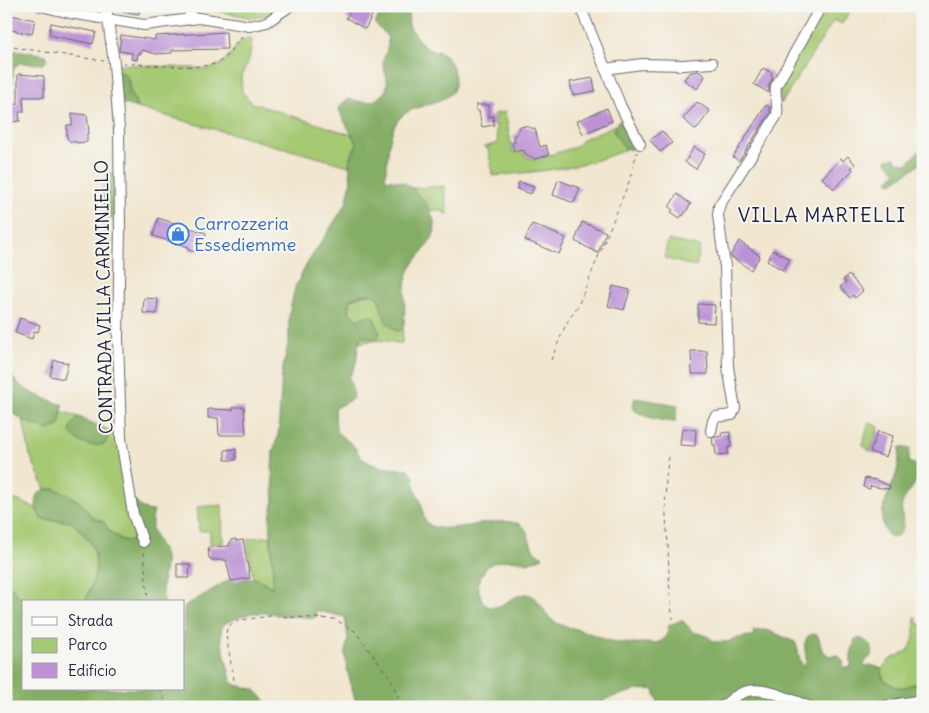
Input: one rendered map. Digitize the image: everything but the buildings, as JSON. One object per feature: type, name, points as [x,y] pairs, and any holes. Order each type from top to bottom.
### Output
[{"type":"street","points":[[41,6],[144,24],[195,18],[250,26],[267,22],[290,6]]},
{"type":"street","name":"CONTRADA VILLA CARMINIELLO","points":[[106,6],[114,63],[119,129],[118,337],[121,438],[132,514],[143,542]]},
{"type":"street","points":[[189,6],[195,18]]},
{"type":"street","points":[[195,18],[198,6]]},
{"type":"street","points":[[580,6],[639,148]]},
{"type":"street","points":[[711,431],[715,417],[732,415],[735,408],[728,367],[725,268],[718,215],[719,206],[777,116],[776,86],[821,6]]},
{"type":"street","points":[[606,69],[642,64],[683,65],[712,62]]},
{"type":"street","points":[[722,707],[743,692],[753,691],[768,692],[810,707]]},
{"type":"street","points":[[880,707],[923,700]]},
{"type":"path","points":[[6,46],[114,63],[209,66],[224,59],[239,39],[253,33]]},
{"type":"path","points":[[551,360],[566,324],[578,306],[629,182],[639,148]]},
{"type":"path","points":[[669,458],[665,502],[673,619]]},
{"type":"path","points":[[143,542],[148,600]]},
{"type":"path","points":[[234,680],[226,628],[235,621],[270,616],[334,619],[355,631],[391,679],[402,707]]},
{"type":"path","points":[[160,690],[168,707]]},
{"type":"green space","points":[[205,6],[277,6],[265,16],[253,18],[210,10]]},
{"type":"green space","points":[[383,6],[409,6],[410,28],[428,49],[440,52],[448,58],[454,70],[455,83],[449,95],[403,115],[391,136],[385,179],[410,186],[421,197],[433,219],[434,233],[407,276],[403,330],[396,331],[386,322],[378,297],[375,295],[361,295],[351,299],[349,312],[358,320],[364,316],[373,316],[380,333],[376,340],[367,337],[360,338],[356,363],[349,377],[354,395],[352,399],[335,408],[336,431],[354,446],[362,458],[368,462],[384,467],[408,469],[414,477],[415,488],[428,524],[435,527],[456,528],[506,522],[516,523],[524,527],[534,550],[543,557],[528,563],[507,560],[488,566],[477,584],[483,602],[488,606],[494,607],[526,594],[535,598],[557,623],[612,641],[626,643],[659,642],[666,636],[669,625],[682,620],[693,632],[707,636],[715,642],[728,642],[733,639],[754,635],[753,631],[765,630],[795,642],[800,661],[804,667],[806,663],[805,644],[808,636],[817,635],[823,651],[830,656],[838,655],[844,663],[842,666],[846,668],[851,667],[851,655],[855,639],[859,638],[865,640],[872,650],[871,656],[864,666],[874,666],[882,669],[883,679],[896,687],[909,686],[919,682],[920,669],[923,666],[923,707],[656,707],[658,701],[653,689],[637,690],[606,699],[603,707],[357,707],[347,669],[345,653],[348,639],[345,617],[314,610],[317,616],[313,618],[273,613],[252,613],[224,624],[221,630],[221,640],[231,680],[236,685],[254,689],[265,700],[268,707],[6,707],[6,582],[23,600],[22,690],[185,690],[185,606],[228,580],[237,581],[256,578],[272,588],[273,569],[270,517],[274,500],[273,452],[278,436],[282,372],[289,340],[289,315],[295,287],[308,262],[346,204],[351,182],[349,162],[357,144],[339,109],[348,100],[373,101],[383,95],[386,88],[387,79],[383,65],[388,38],[375,24]]},
{"type":"green space","points":[[824,6],[853,6],[842,24],[834,20],[781,104],[779,85]]},
{"type":"green space","points":[[250,37],[252,41],[248,63],[241,76],[242,92],[252,103],[352,135],[357,144],[351,154],[349,166],[137,108],[129,90],[129,80],[117,70],[117,64],[209,69],[222,64],[241,41]]},
{"type":"green space","points":[[16,50],[46,55],[47,60],[43,64],[20,63],[14,67],[12,83],[6,87],[6,56]]},
{"type":"green space","points":[[117,70],[127,75],[131,96],[135,100],[137,108],[120,103]]},
{"type":"green space","points":[[505,112],[513,153],[523,151],[524,155],[534,160],[575,147],[583,139],[615,125],[613,131],[626,149],[610,156],[577,165],[544,171],[493,176],[488,149],[484,147],[498,143],[494,114]]},
{"type":"green space","points":[[618,121],[623,121],[636,144],[630,150],[623,146],[613,131]]},
{"type":"green space","points":[[923,147],[923,162],[892,183],[888,181],[896,172],[887,159],[895,158],[899,162],[907,164]]},
{"type":"green space","points":[[109,172],[124,176],[116,222],[107,212],[103,192]]},
{"type":"green space","points":[[444,186],[448,214],[438,210],[429,211],[423,200],[412,188]]},
{"type":"green space","points":[[668,240],[700,247],[696,267],[664,258]]},
{"type":"green space","points":[[373,294],[378,297],[383,312],[396,331],[403,330],[402,343],[368,341],[358,344],[360,338],[367,337],[376,340],[349,312],[351,299]]},
{"type":"green space","points":[[6,366],[10,374],[22,387],[63,405],[59,426],[47,430],[23,420],[6,409]]},
{"type":"green space","points":[[635,398],[678,405],[675,422],[652,418],[637,412],[632,408]]},
{"type":"green space","points":[[62,411],[79,417],[72,424],[90,445],[96,445],[108,437],[108,430],[118,434],[135,529],[132,542],[122,540],[109,531],[104,522],[93,518],[81,503],[55,489],[45,489],[30,455],[23,420],[47,430],[59,426]]},
{"type":"green space","points":[[79,417],[108,430],[105,444],[85,444],[73,436],[70,432],[72,424]]},
{"type":"green space","points":[[869,422],[879,427],[870,452],[862,444]]},
{"type":"green space","points":[[900,447],[910,449],[908,462],[920,466],[914,485],[903,501],[903,527],[901,532],[891,538],[882,522],[882,514],[897,471]]},
{"type":"green space","points":[[45,489],[55,489],[68,494],[81,503],[93,518],[104,522],[109,531],[122,540],[132,541],[135,529],[135,501],[143,508],[154,511],[152,520],[153,532],[165,556],[162,589],[164,600],[85,600],[91,588],[96,564],[90,542],[71,522],[41,519],[36,508],[37,495]]},
{"type":"green space","points":[[6,499],[16,500],[36,508],[41,519],[71,522],[88,539],[93,549],[96,564],[95,572],[91,588],[85,600],[23,600],[6,582]]},
{"type":"green space","points":[[222,505],[223,543],[210,544],[210,531],[199,531],[197,507]]},
{"type":"green space","points":[[270,536],[273,569],[272,588],[263,581],[253,578],[247,539]]},
{"type":"green space","points":[[915,616],[919,625],[923,626],[923,666],[920,669],[919,682],[909,686],[896,687],[883,679],[882,669],[889,660],[904,653],[911,646],[914,637]]},
{"type":"place","name":"Carrozzeria Essediemme","points":[[178,234]]},
{"type":"district","name":"VILLA MARTELLI","points":[[822,215]]}]
